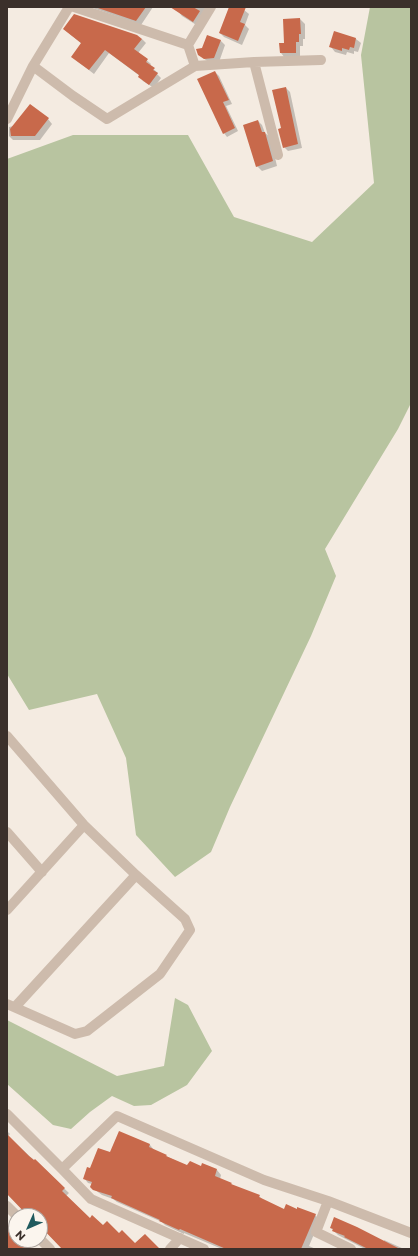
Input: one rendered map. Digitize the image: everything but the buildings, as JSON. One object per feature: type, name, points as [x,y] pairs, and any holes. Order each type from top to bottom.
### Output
[{"type":"street","points":[[7,119],[33,66],[69,7]]},
{"type":"street","points":[[74,7],[188,45]]},
{"type":"street","points":[[195,66],[188,45],[211,7]]},
{"type":"street","points":[[33,66],[72,96],[107,120],[195,66],[321,60]]},
{"type":"street","points":[[254,62],[278,155]]},
{"type":"street","points":[[7,736],[84,825],[185,919],[190,930],[160,974],[87,1031],[75,1034],[11,1006],[136,875]]},
{"type":"street","points":[[7,910],[84,825]]},
{"type":"street","points":[[7,832],[42,872]]},
{"type":"street","points":[[7,1114],[91,1199],[204,1249]]},
{"type":"street","points":[[62,1169],[117,1116],[264,1180],[411,1233]]},
{"type":"street","points":[[328,1202],[316,1232],[351,1249]]},
{"type":"street","points":[[170,1249],[180,1238]]},
{"type":"green space","points":[[370,7],[411,7],[411,403],[398,429],[325,549],[336,576],[311,636],[230,807],[211,852],[175,877],[136,835],[126,758],[97,694],[29,710],[7,674],[7,159],[73,135],[188,135],[234,217],[312,242],[374,183],[361,55]]},
{"type":"green space","points":[[175,998],[188,1005],[212,1051],[187,1085],[151,1105],[134,1106],[112,1096],[90,1112],[71,1129],[53,1125],[7,1084],[7,1020],[117,1076],[164,1066]]}]
